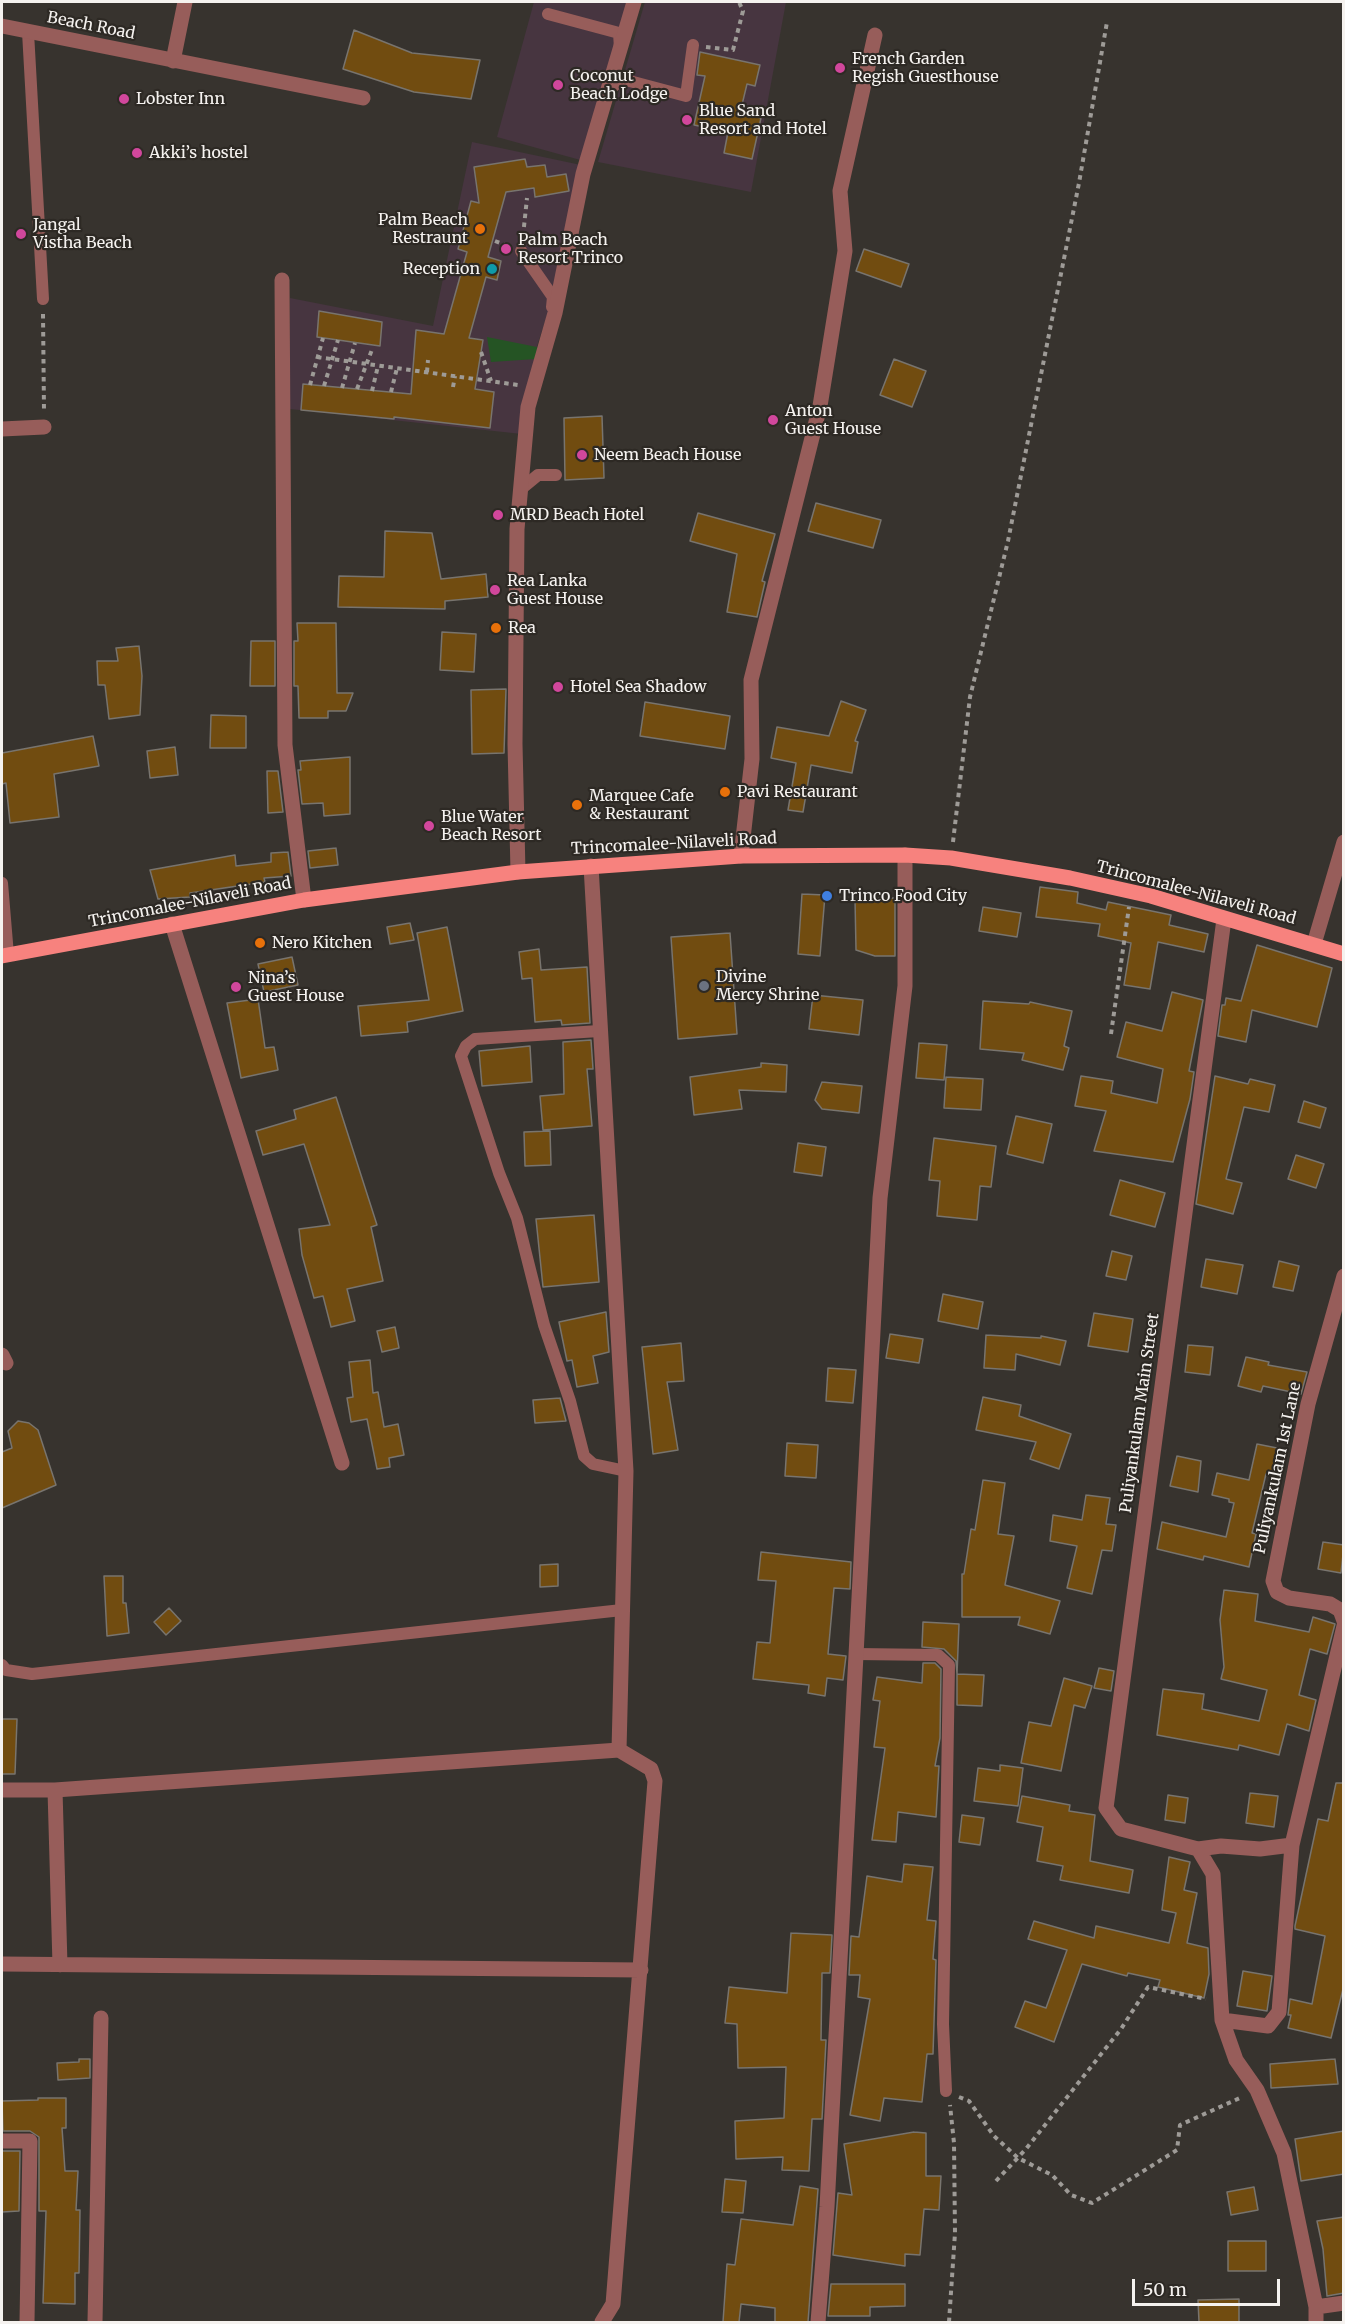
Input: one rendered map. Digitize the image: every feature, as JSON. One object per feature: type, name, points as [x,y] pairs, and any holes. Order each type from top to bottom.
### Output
[{"type":"main road","name":"Trincomalee-Nilaveli Road","points":[[5,956],[304,900],[518,872],[741,856],[905,855],[951,858],[1130,891],[1344,954]]},
{"type":"street","points":[[173,61],[185,2]]},
{"type":"street","points":[[518,872],[515,744],[517,529],[530,401],[552,324],[582,174],[634,2]]},
{"type":"street","name":"Beach Road","points":[[2,26],[363,98]]},
{"type":"street","points":[[741,856],[752,759],[751,680],[820,406],[844,251],[840,191],[875,36]]},
{"type":"street","points":[[282,280],[285,745],[304,900]]},
{"type":"street","points":[[2,429],[44,427]]},
{"type":"street","points":[[1314,944],[1344,842]]},
{"type":"street","points":[[818,2322],[828,2195],[880,1198],[905,986],[905,855]]},
{"type":"street","points":[[591,866],[626,1471],[619,1750]]},
{"type":"street","name":"Puliyankulam Main Street","points":[[1198,1849],[1121,1829],[1107,1808],[1224,919]]},
{"type":"street","points":[[172,924],[342,1464]]},
{"type":"street","name":"Puliyankulam 1st Lane","points":[[1344,1276],[1308,1404],[1273,1581],[1277,1592],[1289,1598],[1330,1604],[1340,1610],[1344,1621]]},
{"type":"street","points":[[1222,2020],[1268,2026],[1280,2012],[1292,1845],[1344,1626]]},
{"type":"street","points":[[2,1790],[55,1790],[619,1750],[651,1769],[655,1781],[613,2304],[602,2322]]},
{"type":"street","points":[[55,1790],[60,1965]]},
{"type":"street","points":[[1292,1845],[1260,1849],[1221,1846],[1198,1849],[1213,1874],[1222,2020],[1236,2060],[1257,2090],[1284,2153],[1316,2307],[1316,2322]]},
{"type":"street","points":[[2,1964],[641,1970]]},
{"type":"street","points":[[95,2322],[101,2018]]},
{"type":"street","points":[[2,2141],[30,2141],[27,2322]]},
{"type":"street","points":[[1316,2307],[1344,2303]]},
{"type":"lane","points":[[548,14],[618,33],[620,49]]},
{"type":"lane","points":[[28,32],[43,299]]},
{"type":"lane","points":[[608,91],[622,79],[686,96],[693,45]]},
{"type":"lane","points":[[521,251],[553,297],[552,324]]},
{"type":"lane","points":[[521,489],[538,475],[556,474]]},
{"type":"lane","points":[[2,883],[5,956]]},
{"type":"lane","points":[[599,1031],[475,1039],[466,1046],[461,1056],[517,1218],[544,1325],[570,1401],[584,1456],[593,1464],[626,1471]]},
{"type":"lane","points":[[2,1665],[6,1670],[32,1674],[622,1610]]},
{"type":"lane","points":[[856,1654],[938,1655],[949,1665],[943,2025],[946,2091]]},
{"type":"path","points":[[693,45],[734,50],[743,11],[739,2]]},
{"type":"path","points":[[951,858],[970,697],[1008,541],[1079,183],[1107,22]]},
{"type":"path","points":[[521,251],[527,198]]},
{"type":"path","points":[[43,299],[44,427]]},
{"type":"path","points":[[310,385],[323,338]]},
{"type":"path","points":[[324,386],[338,340]]},
{"type":"path","points":[[342,388],[355,344]]},
{"type":"path","points":[[357,389],[373,347]]},
{"type":"path","points":[[481,352],[491,381]]},
{"type":"path","points":[[317,357],[527,386],[530,401]]},
{"type":"path","points":[[427,372],[428,360]]},
{"type":"path","points":[[372,391],[378,366]]},
{"type":"path","points":[[391,392],[397,368]]},
{"type":"path","points":[[453,387],[455,376]]},
{"type":"path","points":[[1111,1034],[1126,939],[1130,891]]},
{"type":"path","points":[[996,2181],[1018,2158],[1121,2029],[1148,1987],[1221,2002]]},
{"type":"path","points":[[946,2091],[969,2101],[994,2136],[1018,2158],[1052,2175],[1071,2195],[1092,2203],[1177,2150],[1180,2125],[1257,2090]]},
{"type":"path","points":[[946,2091],[954,2143],[952,2199],[955,2233],[949,2322]]},
{"type":"shaded area","name":"Coconut Beach Lodge","points":[[534,2],[628,2],[584,161],[497,137]]},
{"type":"shaded area","name":"Blue Sand Resort and Hotel","points":[[645,2],[786,2],[751,192],[598,162]]},
{"type":"shaded area","points":[[472,142],[581,165],[553,297],[537,346],[522,434],[290,409],[290,298],[433,326]]},
{"type":"green space","points":[[487,337],[537,347],[536,359],[491,362]]},
{"type":"building","points":[[354,30],[412,53],[480,60],[471,99],[414,92],[343,69]]},
{"type":"building","points":[[700,52],[760,65],[755,86],[747,84],[740,113],[761,118],[752,159],[724,153],[728,132],[694,125],[705,76],[697,75]]},
{"type":"building","points":[[525,159],[527,167],[545,165],[547,177],[566,174],[569,191],[535,197],[534,188],[506,192],[488,257],[501,261],[497,280],[486,277],[469,338],[483,340],[475,389],[494,392],[490,428],[394,417],[394,419],[301,410],[303,384],[411,394],[416,330],[444,334],[467,252],[458,249],[471,201],[479,203],[474,167]]},
{"type":"building","points":[[864,249],[909,264],[901,287],[856,271]]},
{"type":"building","points":[[319,311],[382,322],[380,346],[317,337]]},
{"type":"building","points":[[894,359],[926,371],[912,407],[880,395]]},
{"type":"building","points":[[602,416],[604,478],[565,480],[564,418]]},
{"type":"building","points":[[816,503],[881,520],[873,548],[808,531]]},
{"type":"building","points":[[698,513],[775,534],[762,581],[765,582],[757,617],[727,612],[737,554],[690,541]]},
{"type":"building","points":[[385,531],[432,533],[441,579],[486,574],[488,597],[445,601],[445,609],[338,607],[339,576],[384,577]]},
{"type":"building","points":[[297,623],[336,623],[337,693],[353,693],[346,711],[328,711],[328,718],[299,718],[298,686],[294,686],[294,641],[298,641]]},
{"type":"building","points":[[442,632],[476,634],[474,672],[440,670]]},
{"type":"building","points":[[251,641],[275,641],[275,686],[250,686]]},
{"type":"building","points":[[139,646],[142,676],[140,715],[109,719],[105,685],[98,685],[97,661],[118,661],[116,648]]},
{"type":"building","points":[[506,689],[504,753],[472,754],[471,690]]},
{"type":"building","points":[[841,701],[866,710],[855,741],[858,742],[852,773],[811,765],[803,812],[788,810],[796,763],[771,758],[777,727],[829,736]]},
{"type":"building","points":[[645,702],[730,716],[725,749],[640,736]]},
{"type":"building","points":[[211,715],[246,716],[246,748],[210,748]]},
{"type":"building","points":[[93,736],[99,766],[54,774],[59,817],[10,823],[6,783],[2,784],[2,753]]},
{"type":"building","points":[[175,747],[178,775],[150,778],[147,751]]},
{"type":"building","points":[[350,757],[350,814],[324,816],[323,803],[302,804],[298,770],[301,770],[300,761]]},
{"type":"building","points":[[267,771],[278,771],[283,812],[268,813]]},
{"type":"building","points":[[336,848],[338,865],[310,868],[308,851]]},
{"type":"building","points":[[288,852],[291,876],[264,878],[265,882],[190,893],[190,897],[158,899],[150,870],[235,855],[236,866],[271,862],[271,853]]},
{"type":"building","points":[[1040,887],[1078,892],[1077,903],[1106,910],[1108,902],[1171,915],[1169,925],[1208,934],[1204,952],[1158,942],[1150,989],[1124,985],[1131,943],[1098,936],[1100,924],[1036,917]]},
{"type":"building","points":[[802,894],[825,895],[820,956],[798,954]]},
{"type":"building","points":[[895,898],[895,956],[875,956],[856,950],[855,899]]},
{"type":"building","points":[[983,907],[1021,913],[1017,937],[979,931]]},
{"type":"building","points":[[410,923],[414,940],[390,944],[387,927]]},
{"type":"building","points":[[447,927],[463,1011],[407,1022],[408,1032],[361,1036],[358,1006],[429,1000],[417,933]]},
{"type":"building","name":"Divine Mercy Shrine","points":[[730,933],[737,1034],[678,1039],[671,937]]},
{"type":"building","points":[[1257,945],[1332,968],[1317,1027],[1252,1010],[1246,1042],[1218,1036],[1222,1005],[1225,1005],[1226,998],[1241,1001]]},
{"type":"building","points":[[539,949],[541,970],[587,967],[590,1023],[562,1025],[561,1020],[535,1022],[532,978],[522,979],[519,952]]},
{"type":"building","points":[[292,957],[298,985],[264,992],[258,964]]},
{"type":"building","points":[[1172,992],[1203,1000],[1189,1071],[1194,1072],[1190,1099],[1173,1162],[1094,1151],[1106,1111],[1075,1106],[1081,1076],[1113,1081],[1111,1093],[1157,1103],[1163,1069],[1117,1057],[1126,1022],[1162,1031]]},
{"type":"building","points":[[813,995],[863,1000],[859,1035],[809,1029]]},
{"type":"building","points":[[258,999],[265,1048],[274,1047],[278,1070],[241,1078],[227,1003]]},
{"type":"building","points":[[983,1001],[1029,1004],[1030,1002],[1072,1011],[1064,1046],[1069,1048],[1063,1070],[1022,1060],[1024,1053],[980,1049]]},
{"type":"building","points":[[591,1040],[593,1069],[587,1069],[592,1126],[543,1130],[540,1096],[564,1094],[563,1042]]},
{"type":"building","points":[[919,1043],[947,1045],[944,1080],[916,1078]]},
{"type":"building","points":[[530,1046],[532,1082],[482,1086],[479,1051]]},
{"type":"building","points":[[761,1063],[787,1065],[786,1092],[739,1090],[742,1109],[694,1115],[690,1077],[761,1067]]},
{"type":"building","points":[[1215,1076],[1248,1084],[1250,1079],[1275,1085],[1269,1112],[1244,1107],[1226,1179],[1242,1183],[1233,1214],[1196,1204]]},
{"type":"building","points":[[946,1077],[983,1079],[981,1110],[944,1108]]},
{"type":"building","points":[[822,1082],[862,1086],[859,1113],[822,1109],[815,1100]]},
{"type":"building","points":[[336,1097],[377,1225],[371,1227],[383,1281],[347,1289],[355,1321],[331,1327],[323,1296],[314,1298],[302,1255],[299,1229],[330,1225],[304,1144],[263,1155],[256,1131],[296,1119],[294,1110]]},
{"type":"building","points":[[1304,1101],[1326,1108],[1320,1128],[1298,1122]]},
{"type":"building","points":[[1016,1116],[1052,1124],[1043,1163],[1007,1154]]},
{"type":"building","points":[[550,1131],[551,1165],[525,1166],[524,1132]]},
{"type":"building","points":[[934,1138],[996,1146],[991,1187],[980,1186],[977,1220],[937,1216],[940,1181],[929,1180]]},
{"type":"building","points":[[798,1143],[826,1147],[822,1176],[794,1172]]},
{"type":"building","points":[[1296,1155],[1324,1164],[1316,1188],[1288,1179]]},
{"type":"building","points":[[1120,1180],[1165,1193],[1155,1227],[1110,1215]]},
{"type":"building","points":[[594,1215],[599,1282],[543,1287],[536,1219]]},
{"type":"building","points":[[1112,1251],[1132,1256],[1126,1280],[1106,1276]]},
{"type":"building","points":[[1206,1259],[1243,1265],[1237,1294],[1201,1287]]},
{"type":"building","points":[[1279,1261],[1299,1266],[1293,1291],[1273,1287]]},
{"type":"building","points":[[943,1294],[983,1302],[978,1329],[938,1321]]},
{"type":"building","points":[[606,1312],[609,1352],[593,1356],[598,1383],[577,1387],[572,1360],[567,1361],[559,1322]]},
{"type":"building","points":[[1094,1313],[1133,1319],[1128,1352],[1088,1346]]},
{"type":"building","points":[[395,1327],[399,1348],[382,1352],[377,1331]]},
{"type":"building","points":[[890,1334],[923,1339],[919,1363],[886,1358]]},
{"type":"building","points":[[986,1335],[1041,1338],[1041,1336],[1066,1341],[1060,1365],[1016,1354],[1015,1370],[984,1368]]},
{"type":"building","points":[[681,1343],[684,1381],[667,1382],[678,1450],[653,1454],[642,1347]]},
{"type":"building","points":[[1188,1345],[1213,1347],[1210,1375],[1185,1372]]},
{"type":"building","points":[[1246,1357],[1269,1362],[1268,1365],[1307,1372],[1301,1394],[1263,1386],[1261,1392],[1238,1386]]},
{"type":"building","points":[[370,1360],[373,1393],[378,1392],[384,1427],[398,1424],[404,1455],[389,1458],[390,1467],[377,1469],[367,1419],[351,1422],[347,1398],[353,1397],[349,1362]]},
{"type":"building","points":[[828,1368],[856,1370],[853,1403],[826,1401]]},
{"type":"building","points":[[983,1397],[1021,1405],[1019,1416],[1071,1434],[1059,1469],[1030,1459],[1036,1442],[976,1430]]},
{"type":"building","points":[[560,1398],[566,1421],[535,1423],[533,1400]]},
{"type":"building","points":[[18,1421],[29,1423],[38,1430],[56,1485],[2,1508],[2,1452],[12,1448],[8,1431]]},
{"type":"building","points":[[787,1443],[818,1445],[816,1478],[785,1476]]},
{"type":"building","points":[[1257,1444],[1287,1450],[1281,1477],[1266,1474],[1252,1533],[1256,1534],[1249,1567],[1204,1556],[1203,1560],[1157,1549],[1162,1522],[1226,1537],[1234,1503],[1229,1502],[1229,1499],[1212,1495],[1217,1473],[1249,1480]]},
{"type":"building","points":[[1177,1456],[1201,1461],[1198,1492],[1170,1486]]},
{"type":"building","points":[[983,1480],[1005,1483],[998,1534],[1014,1536],[1005,1585],[1060,1601],[1050,1634],[1018,1625],[1020,1617],[962,1617],[962,1574],[964,1574],[971,1529],[975,1530]]},
{"type":"building","points":[[1086,1495],[1110,1498],[1106,1524],[1116,1525],[1112,1551],[1102,1550],[1092,1594],[1067,1588],[1077,1546],[1050,1541],[1053,1515],[1082,1520]]},
{"type":"building","points":[[1323,1542],[1344,1545],[1341,1573],[1318,1569]]},
{"type":"building","points":[[761,1552],[851,1562],[850,1589],[834,1588],[828,1654],[846,1656],[843,1680],[827,1678],[825,1696],[808,1693],[809,1685],[753,1679],[757,1642],[770,1643],[776,1581],[758,1580]]},
{"type":"building","points":[[558,1564],[558,1586],[540,1587],[540,1565]]},
{"type":"building","points":[[104,1576],[123,1576],[123,1603],[126,1603],[129,1633],[107,1636]]},
{"type":"building","points":[[1224,1590],[1258,1594],[1255,1621],[1309,1632],[1313,1617],[1335,1624],[1327,1654],[1310,1649],[1299,1695],[1316,1700],[1309,1731],[1287,1724],[1279,1755],[1239,1745],[1238,1750],[1157,1735],[1163,1689],[1204,1694],[1202,1709],[1259,1721],[1267,1690],[1221,1679],[1224,1667],[1220,1620]]},
{"type":"building","points":[[169,1608],[181,1621],[166,1635],[154,1622]]},
{"type":"building","points":[[923,1622],[959,1624],[957,1674],[956,1661],[944,1649],[922,1647]]},
{"type":"building","points":[[923,1663],[935,1663],[941,1669],[940,1738],[935,1766],[939,1766],[936,1817],[898,1812],[896,1842],[872,1840],[885,1748],[874,1747],[880,1701],[873,1700],[877,1677],[922,1683]]},
{"type":"building","points":[[1099,1668],[1114,1671],[1111,1691],[1094,1688]]},
{"type":"building","points":[[957,1674],[984,1675],[982,1706],[957,1705]]},
{"type":"building","points":[[1064,1678],[1092,1686],[1085,1708],[1074,1705],[1061,1771],[1021,1763],[1029,1722],[1051,1726]]},
{"type":"building","points":[[2,1719],[17,1719],[15,1774],[2,1774]]},
{"type":"building","points":[[1000,1765],[1023,1768],[1018,1806],[974,1801],[978,1768],[1000,1771]]},
{"type":"building","points":[[1336,1783],[1344,1783],[1344,1985],[1331,2038],[1288,2028],[1291,2015],[1288,2015],[1290,1999],[1312,2004],[1325,1936],[1295,1929],[1295,1926],[1318,1819],[1328,1821]]},
{"type":"building","points":[[1250,1793],[1278,1796],[1274,1827],[1246,1823]]},
{"type":"building","points":[[1168,1795],[1188,1798],[1185,1823],[1165,1820]]},
{"type":"building","points":[[1022,1796],[1070,1805],[1069,1811],[1095,1815],[1090,1861],[1133,1870],[1129,1893],[1060,1880],[1063,1866],[1037,1861],[1043,1827],[1017,1822]]},
{"type":"building","points":[[962,1815],[984,1818],[980,1845],[959,1842]]},
{"type":"building","points":[[1169,1857],[1190,1862],[1184,1890],[1197,1893],[1187,1943],[1208,1948],[1209,1974],[1204,1998],[1158,1987],[1160,1980],[1128,1973],[1127,1976],[1082,1964],[1054,2042],[1015,2027],[1025,2001],[1046,2008],[1067,1950],[1028,1939],[1034,1921],[1094,1938],[1096,1926],[1169,1943],[1176,1913],[1162,1910]]},
{"type":"building","points":[[904,1864],[933,1867],[927,1920],[936,1921],[933,1959],[936,1960],[933,2054],[927,2054],[922,2102],[884,2098],[880,2121],[850,2115],[870,1999],[858,1997],[860,1975],[849,1975],[851,1936],[859,1937],[867,1876],[902,1882]]},
{"type":"building","points":[[791,1933],[832,1935],[830,1973],[822,1973],[821,2040],[826,2040],[822,2119],[812,2119],[809,2171],[782,2170],[783,2157],[736,2159],[735,2121],[784,2118],[786,2067],[738,2068],[737,2024],[725,2023],[729,1987],[787,1993]]},
{"type":"building","points":[[1243,1971],[1272,1976],[1267,2011],[1237,2006]]},
{"type":"building","points":[[79,2059],[90,2059],[90,2078],[58,2080],[57,2063],[79,2062]]},
{"type":"building","points":[[1335,2059],[1338,2084],[1271,2088],[1270,2064]]},
{"type":"building","points":[[38,2098],[66,2098],[66,2128],[62,2128],[65,2171],[78,2171],[76,2210],[80,2210],[79,2273],[75,2273],[75,2304],[43,2303],[46,2211],[39,2211],[39,2137],[30,2131],[3,2131],[2,2101],[38,2100]]},
{"type":"building","points":[[1344,2131],[1344,2174],[1301,2181],[1295,2139]]},
{"type":"building","points":[[914,2132],[926,2133],[926,2176],[941,2176],[939,2210],[924,2209],[920,2255],[905,2254],[905,2266],[833,2255],[838,2193],[852,2195],[844,2144]]},
{"type":"building","points":[[2,2151],[20,2151],[19,2211],[2,2212]]},
{"type":"building","points":[[725,2179],[746,2181],[743,2213],[722,2212]]},
{"type":"building","points":[[800,2186],[818,2189],[808,2322],[775,2322],[775,2308],[741,2304],[739,2322],[723,2322],[727,2264],[735,2265],[741,2219],[793,2225]]},
{"type":"building","points":[[1254,2187],[1258,2210],[1231,2215],[1227,2192]]},
{"type":"building","points":[[1344,2217],[1344,2293],[1327,2296],[1323,2249],[1317,2221]]},
{"type":"building","points":[[1228,2241],[1266,2241],[1266,2271],[1228,2271]]},
{"type":"building","points":[[831,2284],[905,2284],[905,2306],[870,2307],[870,2316],[828,2316]]},
{"type":"building","points":[[1239,2299],[1239,2322],[1199,2322],[1198,2300]]},
{"type":"place","name":"French Garden Regish Guesthouse","points":[[840,68]]},
{"type":"place","name":"Coconut Beach Lodge","points":[[558,85]]},
{"type":"place","name":"Lobster Inn","points":[[124,99]]},
{"type":"place","name":"Blue Sand Resort and Hotel","points":[[687,120]]},
{"type":"place","name":"Akki’s hostel","points":[[137,153]]},
{"type":"place","name":"Palm Beach Restraunt","points":[[480,229]]},
{"type":"place","name":"Jangal Vistha Beach","points":[[21,234]]},
{"type":"place","name":"Palm Beach Resort Trinco","points":[[506,249]]},
{"type":"place","name":"Reception","points":[[492,269]]},
{"type":"place","name":"Anton Guest House","points":[[773,420]]},
{"type":"place","name":"Neem Beach House","points":[[582,455]]},
{"type":"place","name":"MRD Beach Hotel","points":[[498,515]]},
{"type":"place","name":"Rea Lanka Guest House","points":[[495,590]]},
{"type":"place","name":"Rea","points":[[496,628]]},
{"type":"place","name":"Hotel Sea Shadow","points":[[558,687]]},
{"type":"place","name":"Pavi Restaurant","points":[[725,792]]},
{"type":"place","name":"Marquee Cafe & Restaurant","points":[[577,805]]},
{"type":"place","name":"Blue Water Beach Resort","points":[[429,826]]},
{"type":"place","name":"Trinco Food City","points":[[827,896]]},
{"type":"place","name":"Nero Kitchen","points":[[260,943]]},
{"type":"place","name":"Divine Mercy Shrine","points":[[704,986]]},
{"type":"place","name":"Nina’s Guest House","points":[[236,987]]}]
